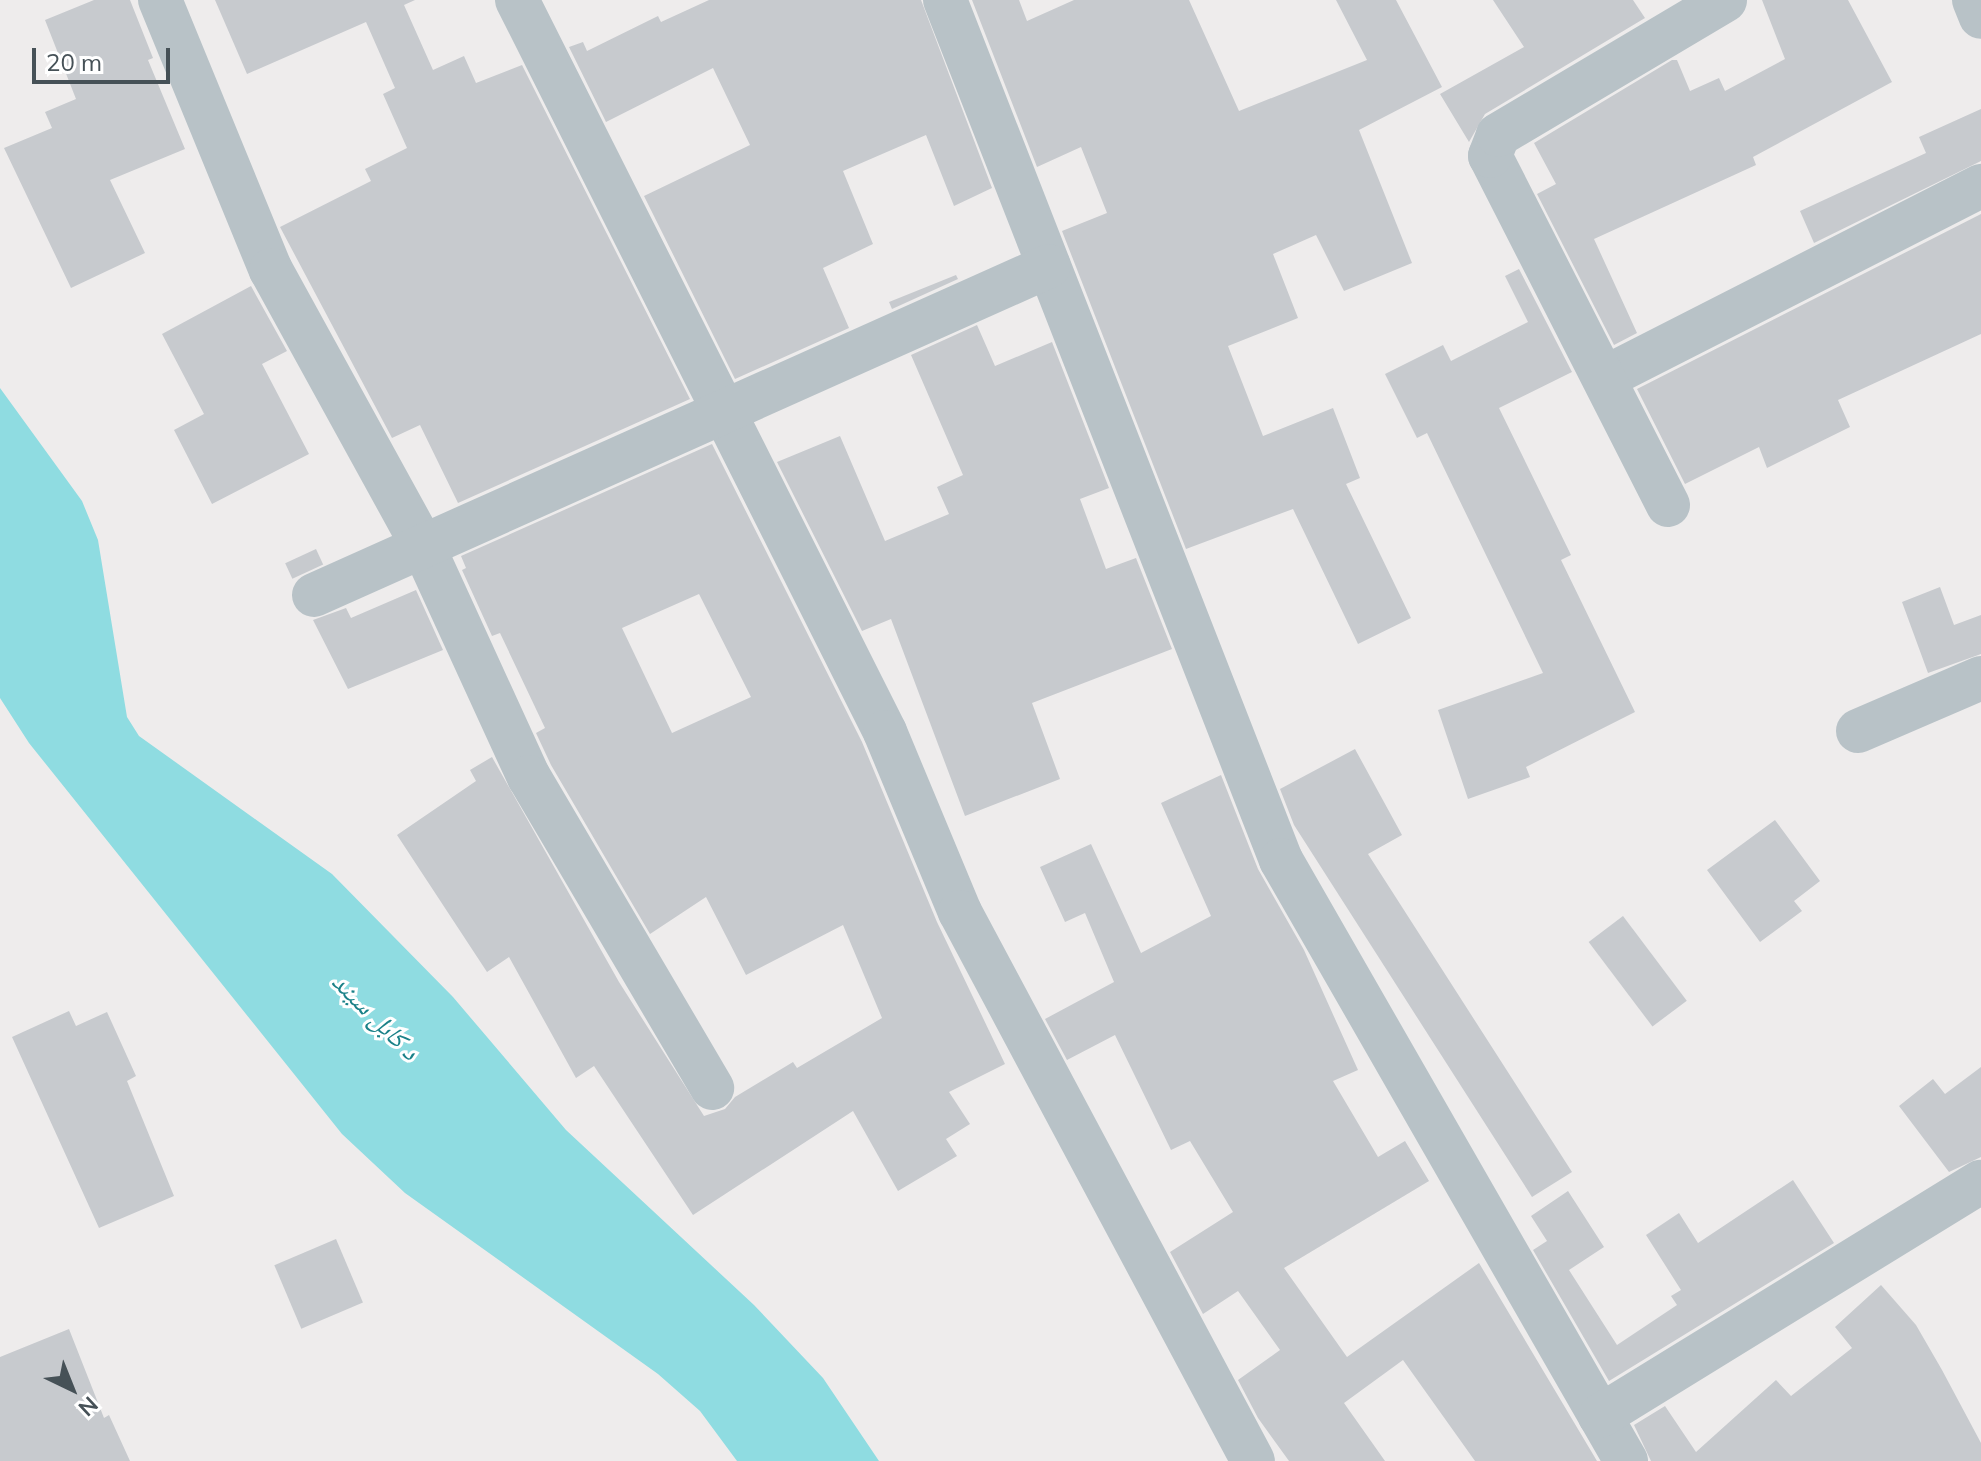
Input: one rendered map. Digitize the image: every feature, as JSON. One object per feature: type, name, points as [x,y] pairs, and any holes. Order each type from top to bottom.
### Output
[{"type":"street","points":[[160,0],[271,270],[423,546],[529,777],[712,1088]]},
{"type":"street","points":[[517,0],[727,411],[885,732],[960,912],[1253,1461]]},
{"type":"street","points":[[945,0],[1281,860],[1626,1461]]},
{"type":"street","points":[[1668,505],[1606,377],[1490,156],[1498,135],[1725,0]]},
{"type":"street","points":[[1974,0],[1981,17]]},
{"type":"street","points":[[1606,377],[1981,186]]},
{"type":"street","points":[[314,595],[1049,266]]},
{"type":"street","points":[[1858,731],[1981,678]]},
{"type":"street","points":[[1600,1416],[1981,1182]]},
{"type":"water","name":"د کابل سيند","points":[[0,388],[82,501],[98,540],[127,717],[139,736],[332,874],[453,997],[566,1130],[754,1305],[823,1378],[879,1461],[737,1461],[700,1411],[658,1374],[405,1193],[342,1134],[29,743],[0,698]]},
{"type":"building","points":[[94,0],[130,0],[153,58],[148,60],[185,149],[110,180],[145,253],[71,288],[4,148],[52,128],[45,112],[76,99],[45,20]]},
{"type":"building","points":[[215,0],[415,0],[404,5],[433,70],[464,56],[476,83],[522,65],[690,399],[458,503],[420,425],[392,438],[280,227],[371,181],[365,169],[407,148],[383,94],[395,88],[366,22],[247,74]]},
{"type":"building","points":[[709,0],[921,0],[992,188],[954,206],[926,135],[843,171],[873,244],[823,268],[849,328],[735,379],[644,196],[750,145],[713,68],[606,122],[569,47],[583,42],[587,51],[658,16],[661,22]]},
{"type":"building","points":[[972,0],[1019,0],[1027,21],[1074,0],[1189,0],[1239,111],[1367,60],[1336,0],[1396,0],[1442,87],[1359,130],[1412,263],[1344,291],[1316,235],[1273,254],[1298,318],[1228,346],[1263,436],[1333,408],[1360,478],[1346,484],[1411,618],[1358,644],[1293,509],[1186,549],[1062,231],[1107,213],[1081,147],[1037,167]]},
{"type":"building","points":[[1493,0],[1633,0],[1645,18],[1485,114],[1469,142],[1440,94],[1524,47]]},
{"type":"building","points":[[1762,0],[1848,0],[1892,82],[1753,157],[1756,165],[1594,239],[1637,333],[1614,345],[1537,194],[1556,184],[1534,143],[1672,60],[1677,60],[1690,91],[1719,78],[1725,91],[1785,59]]},
{"type":"building","points":[[1981,109],[1981,161],[1814,243],[1800,211],[1926,153],[1919,137]]},
{"type":"building","points":[[1981,214],[1981,334],[1838,400],[1850,427],[1767,468],[1759,447],[1685,484],[1637,389]]},
{"type":"building","points":[[1519,269],[1572,372],[1499,408],[1571,555],[1561,560],[1635,712],[1526,767],[1530,777],[1468,799],[1438,710],[1543,673],[1427,433],[1417,438],[1385,374],[1443,345],[1451,361],[1528,322],[1505,276]]},
{"type":"building","points":[[956,275],[958,279],[892,309],[889,302]]},
{"type":"building","points":[[251,286],[287,351],[262,364],[309,454],[212,504],[174,430],[204,414],[162,334]]},
{"type":"building","points":[[977,325],[995,366],[1052,342],[1109,488],[1080,499],[1106,569],[1136,558],[1172,649],[1032,703],[1060,779],[965,816],[891,619],[862,631],[777,462],[840,436],[885,541],[949,514],[937,487],[963,475],[911,355]]},
{"type":"building","points":[[712,444],[862,742],[937,922],[1005,1064],[949,1092],[970,1124],[946,1139],[957,1156],[898,1191],[853,1111],[693,1215],[594,1066],[576,1078],[509,957],[487,972],[397,835],[476,781],[470,770],[492,757],[619,982],[704,1116],[725,1109],[735,1097],[793,1062],[797,1068],[882,1018],[843,925],[746,975],[706,897],[650,934],[551,765],[536,733],[545,728],[500,633],[492,636],[462,570],[466,568],[461,556]],"holes":[[[699,594],[751,697],[672,733],[622,628]]]},
{"type":"building","points":[[316,549],[323,564],[292,579],[285,563]]},
{"type":"building","points":[[1940,587],[1954,625],[1981,615],[1981,654],[1928,673],[1902,602]]},
{"type":"building","points":[[416,590],[443,650],[348,689],[313,620],[346,608],[351,618]]},
{"type":"building","points":[[1355,749],[1402,835],[1368,854],[1572,1172],[1532,1197],[1294,825],[1280,789]]},
{"type":"building","points":[[1221,775],[1258,869],[1304,950],[1358,1070],[1333,1081],[1378,1157],[1405,1141],[1429,1181],[1284,1268],[1347,1357],[1479,1263],[1597,1461],[1475,1461],[1403,1360],[1344,1403],[1385,1461],[1289,1461],[1258,1418],[1238,1380],[1280,1350],[1238,1291],[1203,1314],[1170,1252],[1233,1212],[1190,1141],[1171,1150],[1115,1035],[1067,1060],[1045,1019],[1114,982],[1085,913],[1065,922],[1040,867],[1091,844],[1141,953],[1211,916],[1161,803]]},
{"type":"building","points":[[1775,820],[1820,881],[1794,901],[1802,911],[1760,942],[1707,870]]},
{"type":"building","points":[[1623,916],[1687,1001],[1652,1027],[1589,942]]},
{"type":"building","points":[[69,1011],[76,1026],[107,1012],[136,1076],[127,1081],[174,1196],[99,1228],[12,1037]]},
{"type":"building","points":[[1981,1067],[1981,1157],[1949,1172],[1899,1106],[1933,1079],[1945,1094]]},
{"type":"building","points":[[1793,1180],[1834,1243],[1609,1381],[1533,1250],[1547,1241],[1531,1216],[1568,1191],[1604,1247],[1569,1270],[1617,1345],[1677,1305],[1671,1296],[1681,1290],[1646,1235],[1679,1213],[1698,1243]]},
{"type":"building","points":[[336,1239],[363,1303],[301,1329],[274,1265]]},
{"type":"building","points":[[1881,1285],[1916,1325],[1942,1370],[1981,1443],[1981,1461],[1651,1461],[1634,1425],[1665,1406],[1696,1452],[1776,1380],[1791,1396],[1852,1348],[1835,1327]]},
{"type":"building","points":[[69,1329],[104,1418],[109,1415],[130,1461],[0,1461],[0,1357]]}]
